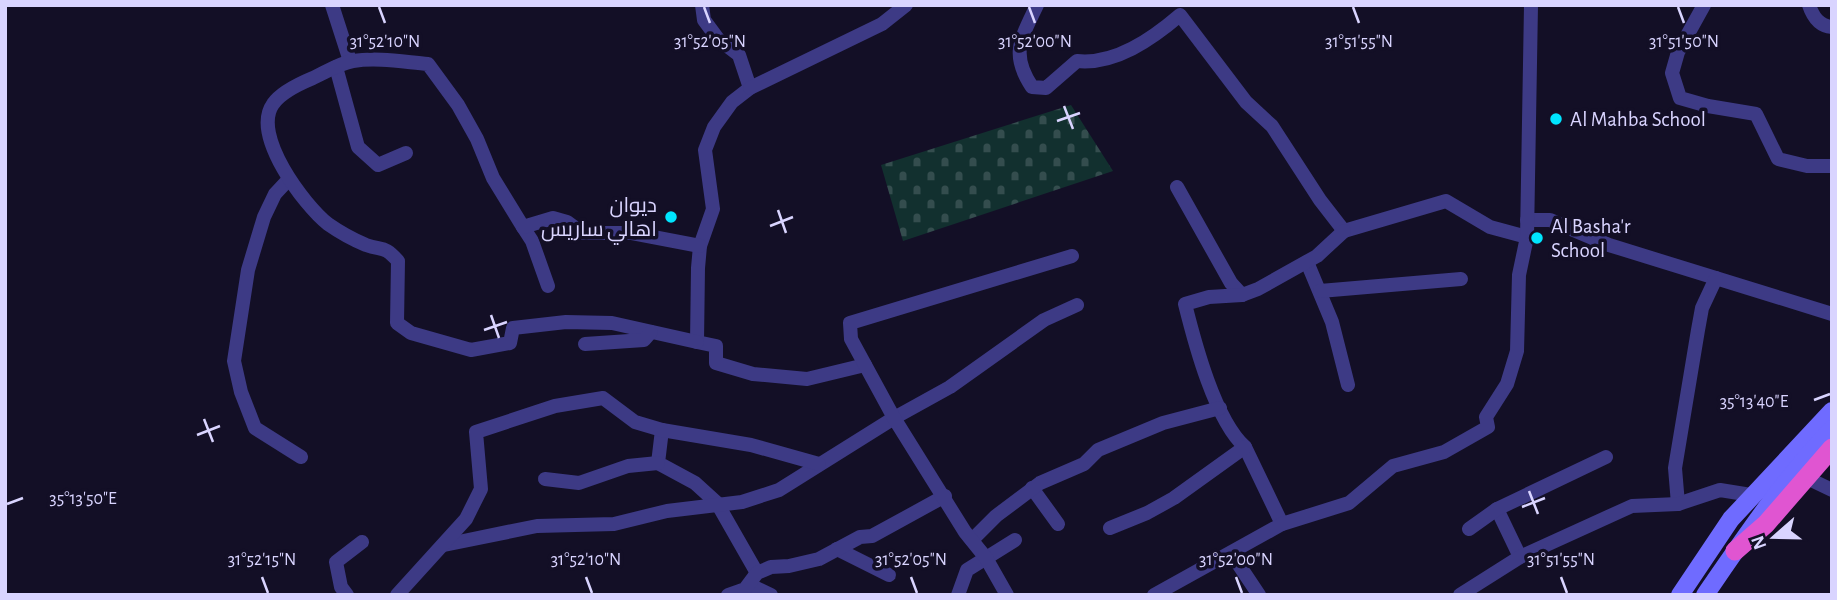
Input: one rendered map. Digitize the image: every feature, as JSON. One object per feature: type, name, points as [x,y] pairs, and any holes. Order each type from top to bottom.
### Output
[{"type":"highway","points":[[1735,551],[1766,524],[1832,448]]},
{"type":"main road","points":[[1680,595],[1731,519],[1832,411]]},
{"type":"main road","points":[[1705,595],[1748,532],[1806,456],[1832,429]]},
{"type":"street","points":[[332,5],[358,147],[378,165],[406,153]]},
{"type":"street","points":[[702,5],[704,20],[718,39],[739,55],[750,88]]},
{"type":"street","points":[[697,342],[700,246],[713,209],[705,150],[714,127],[732,102],[750,88],[882,24],[905,5]]},
{"type":"street","points":[[1037,5],[1017,54],[1022,73],[1032,87],[1046,88],[1077,61],[1095,63],[1144,43],[1180,15],[1246,102],[1272,126],[1320,200],[1344,230]]},
{"type":"street","points":[[1154,595],[1282,524],[1349,503],[1393,466],[1444,452],[1488,427],[1486,417],[1507,384],[1517,351],[1519,275],[1527,237],[1531,5]]},
{"type":"street","points":[[1704,5],[1678,52],[1672,73],[1680,98],[1756,114],[1778,159],[1807,166],[1832,166]]},
{"type":"street","points":[[1810,5],[1813,18],[1832,27]]},
{"type":"street","points":[[548,286],[532,241],[493,178],[477,139],[458,105],[428,64],[369,59],[343,64],[300,84],[273,103],[267,118],[271,143],[289,179],[328,224],[366,245],[388,249],[398,261],[397,323],[411,333],[471,351],[510,344],[513,328],[566,322],[612,323],[716,346],[716,363],[753,373],[807,379],[865,365]]},
{"type":"street","points":[[289,179],[275,194],[264,217],[248,270],[234,361],[255,428],[301,457]]},
{"type":"street","points":[[1177,187],[1231,283],[1242,295]]},
{"type":"street","points":[[1282,524],[1245,447],[1238,441],[1220,408],[1197,350],[1185,304],[1209,297],[1242,295],[1258,289],[1317,256],[1344,230],[1446,201],[1490,227],[1527,237]]},
{"type":"street","points":[[523,227],[553,218],[567,222],[582,233],[632,233],[700,246]]},
{"type":"street","points":[[1527,220],[1550,220],[1609,245],[1832,314]]},
{"type":"street","points":[[1007,595],[986,558],[971,540],[894,418],[851,339],[850,323],[1072,256]]},
{"type":"street","points":[[1307,262],[1332,322],[1348,385]]},
{"type":"street","points":[[1678,504],[1675,468],[1698,330],[1702,308],[1716,278]]},
{"type":"street","points":[[1320,291],[1461,279]]},
{"type":"street","points":[[444,545],[537,526],[614,524],[667,511],[742,502],[779,490],[979,368],[1044,320],[1077,305]]},
{"type":"street","points":[[586,344],[643,340],[652,332]]},
{"type":"street","points":[[397,595],[466,519],[481,489],[481,464],[476,432],[555,406],[603,398],[635,422],[662,430],[751,445],[819,464]]},
{"type":"street","points":[[971,540],[1032,488],[1084,464],[1098,450],[1163,423],[1220,408]]},
{"type":"street","points":[[658,463],[662,430]]},
{"type":"street","points":[[1110,528],[1147,513],[1174,498],[1245,447]]},
{"type":"street","points":[[1469,529],[1497,509],[1606,457]]},
{"type":"street","points":[[545,479],[579,483],[628,466],[658,463],[695,483],[718,503],[754,579],[771,595]]},
{"type":"street","points":[[1807,478],[1832,490]]},
{"type":"street","points":[[1032,488],[1058,524]]},
{"type":"street","points":[[1460,595],[1520,557],[1632,506],[1678,504],[1720,491],[1751,495]]},
{"type":"street","points":[[728,595],[745,589],[771,567],[819,559],[860,537],[872,536],[945,496]]},
{"type":"street","points":[[1497,509],[1520,557]]},
{"type":"street","points":[[1731,519],[1748,532]]},
{"type":"street","points":[[958,595],[967,570],[1015,540]]},
{"type":"street","points":[[347,595],[341,587],[336,562],[362,542]]},
{"type":"street","points":[[836,549],[889,576]]},
{"type":"street","points":[[1231,553],[1259,595]]},
{"type":"green space","points":[[1071,105],[1113,171],[903,241],[881,165]]},
{"type":"place","name":"Al Mahba School","points":[[1556,119]]},
{"type":"place","name":"ديوان اهالي ساريس","points":[[671,217]]},
{"type":"place","name":"Al Basha'r School","points":[[1537,238]]}]
